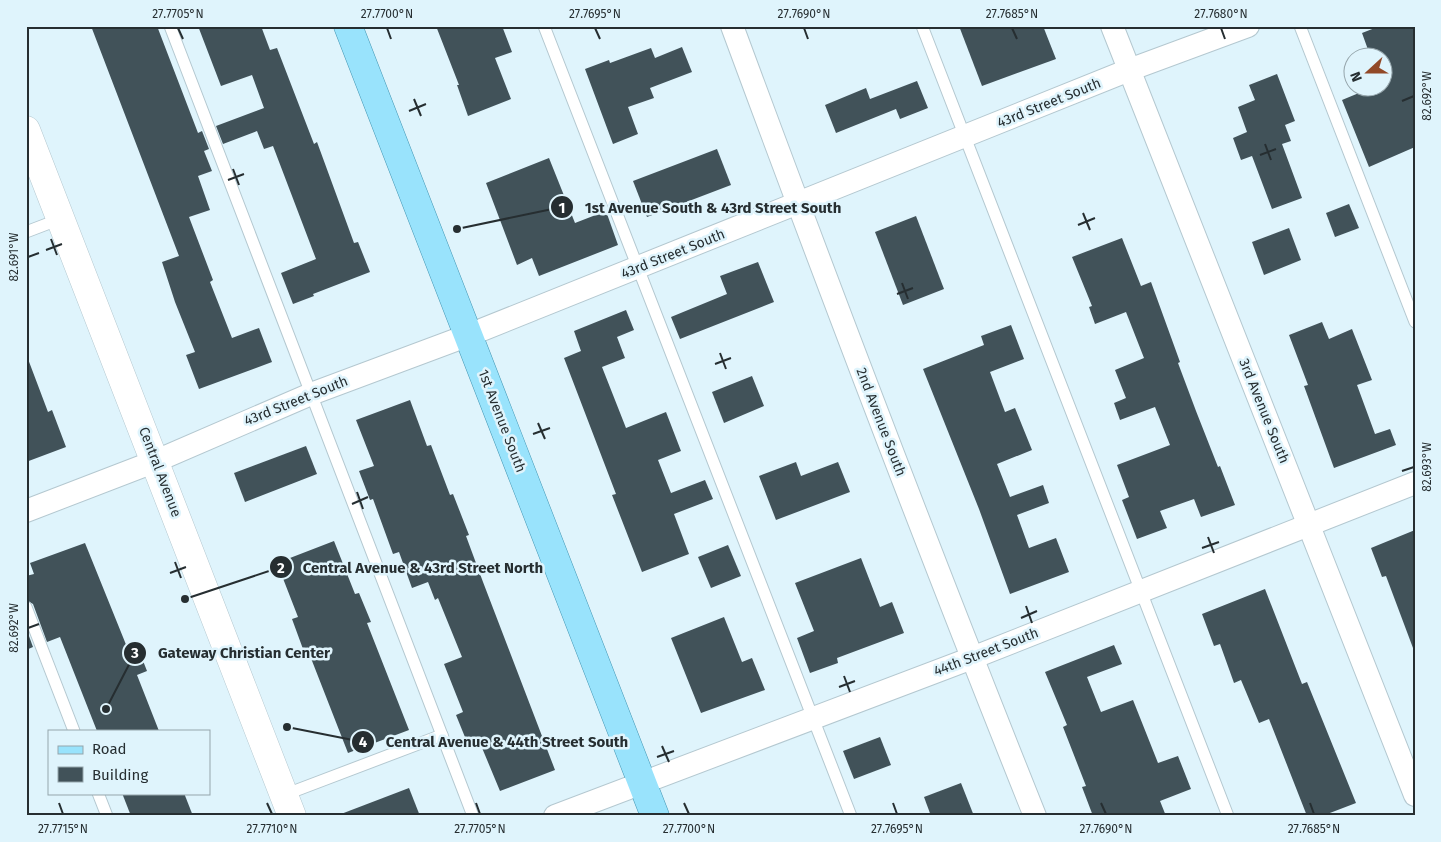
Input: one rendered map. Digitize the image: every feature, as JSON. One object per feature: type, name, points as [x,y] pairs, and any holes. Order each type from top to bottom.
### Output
[{"type":"main road","name":"1st Avenue South","points":[[348,26],[655,816]]},
{"type":"main road","name":"Central Avenue","points":[[29,143],[62,218],[288,806]]},
{"type":"street","name":"2nd Avenue South","points":[[732,26],[972,658],[1035,816]]},
{"type":"street","name":"3rd Avenue South","points":[[1112,26],[1415,796]]},
{"type":"street","name":"43rd Street South","points":[[26,511],[156,461],[311,394],[469,335],[1130,70],[1248,26]]},
{"type":"street","name":"44th Street South","points":[[556,816],[972,658],[1415,483]]},
{"type":"lane","points":[[170,26],[473,816]]},
{"type":"lane","points":[[544,26],[851,816]]},
{"type":"lane","points":[[922,26],[1228,816]]},
{"type":"lane","points":[[1300,26],[1415,322]]},
{"type":"lane","points":[[26,232],[62,218]]},
{"type":"lane","points":[[26,607],[74,730]]},
{"type":"lane","points":[[288,806],[442,735]]},
{"type":"lane","points":[[98,794],[107,816]]},
{"type":"building","points":[[91,26],[157,26],[198,133],[202,131],[209,149],[204,151],[212,171],[198,176],[210,210],[189,217],[213,280],[210,282],[232,338],[259,328],[272,362],[199,389],[186,355],[195,352],[175,302],[162,262],[179,256]]},
{"type":"building","points":[[198,26],[261,26],[270,50],[277,48],[314,144],[317,142],[354,243],[358,242],[370,272],[313,294],[314,296],[293,304],[281,273],[316,259],[273,146],[264,149],[257,131],[223,144],[216,126],[264,108],[252,75],[221,86]]},
{"type":"building","points":[[436,26],[502,26],[512,52],[495,58],[511,99],[468,116],[457,85],[459,85]]},
{"type":"building","points":[[959,26],[1043,26],[1056,59],[982,86]]},
{"type":"building","points":[[1380,26],[1415,26],[1415,147],[1369,167],[1342,100],[1347,98],[1394,98],[1394,48],[1367,48],[1362,33]]},
{"type":"building","points":[[682,47],[692,72],[650,88],[654,98],[628,107],[638,134],[613,144],[585,69],[609,60],[610,63],[651,48],[655,58]]},
{"type":"building","points":[[1277,74],[1295,121],[1285,125],[1291,141],[1282,144],[1302,198],[1272,209],[1252,156],[1241,160],[1233,138],[1247,132],[1238,107],[1255,100],[1249,85]]},
{"type":"building","points":[[917,81],[928,108],[900,119],[896,109],[836,133],[825,105],[866,88],[870,99]]},
{"type":"building","points":[[717,149],[731,185],[647,217],[633,181]]},
{"type":"building","points":[[549,158],[575,223],[606,211],[618,245],[539,276],[532,258],[517,265],[486,183]]},
{"type":"building","points":[[1349,204],[1359,228],[1335,237],[1326,213]]},
{"type":"building","points":[[916,216],[944,289],[903,305],[875,232]]},
{"type":"building","points":[[1289,228],[1301,260],[1264,275],[1252,242]]},
{"type":"building","points":[[1122,238],[1141,286],[1151,282],[1196,411],[1235,505],[1201,517],[1194,499],[1160,511],[1167,528],[1137,539],[1122,500],[1129,497],[1117,465],[1170,445],[1155,407],[1120,420],[1114,403],[1126,398],[1115,370],[1144,358],[1126,312],[1095,324],[1089,307],[1092,306],[1072,257]]},
{"type":"building","points":[[758,262],[774,302],[680,339],[671,317],[727,294],[720,276]]},
{"type":"building","points":[[626,310],[634,330],[617,337],[625,358],[602,367],[626,428],[666,412],[681,451],[658,460],[671,493],[705,480],[713,499],[674,514],[689,554],[642,572],[612,495],[616,494],[564,358],[581,351],[574,331]]},
{"type":"building","points":[[1322,322],[1329,339],[1352,329],[1372,380],[1357,385],[1375,434],[1390,429],[1396,445],[1334,468],[1304,386],[1308,385],[1289,335]]},
{"type":"building","points":[[1011,325],[1024,359],[990,372],[1005,412],[1015,408],[1032,450],[997,464],[1010,497],[1043,485],[1049,503],[1017,515],[1029,548],[1056,538],[1069,572],[1010,594],[979,509],[923,369],[984,345],[981,336]]},
{"type":"building","points":[[26,359],[28,359],[48,412],[52,410],[66,447],[26,462]]},
{"type":"building","points":[[752,376],[764,406],[724,423],[712,392]]},
{"type":"building","points":[[410,400],[427,446],[431,445],[450,495],[453,494],[469,535],[466,536],[483,582],[555,770],[500,791],[480,743],[469,747],[456,715],[463,712],[444,664],[462,657],[438,598],[435,600],[428,582],[412,588],[399,552],[393,554],[373,499],[370,500],[359,471],[374,466],[356,420]]},
{"type":"building","points":[[306,446],[317,474],[245,502],[234,473]]},
{"type":"building","points":[[796,462],[801,476],[838,462],[850,492],[776,520],[759,476]]},
{"type":"building","points":[[1415,530],[1415,647],[1413,648],[1386,576],[1382,577],[1371,548]]},
{"type":"building","points":[[334,541],[355,594],[359,593],[371,622],[367,623],[409,730],[348,753],[307,648],[303,649],[292,619],[298,617],[277,563]]},
{"type":"building","points":[[85,543],[129,652],[138,648],[147,671],[137,675],[159,730],[97,730],[60,637],[47,642],[33,604],[26,600],[26,576],[34,574],[30,563]]},
{"type":"building","points":[[728,545],[741,576],[711,588],[698,557]]},
{"type":"building","points":[[861,558],[880,607],[892,602],[904,633],[837,658],[838,663],[810,673],[797,638],[814,631],[795,583]]},
{"type":"building","points":[[1265,589],[1302,684],[1307,682],[1356,803],[1322,816],[1307,816],[1269,719],[1259,723],[1241,680],[1234,683],[1220,644],[1214,646],[1202,614]]},
{"type":"building","points":[[724,617],[742,662],[752,658],[765,690],[701,713],[671,638]]},
{"type":"building","points":[[26,628],[33,647],[26,650]]},
{"type":"building","points":[[1114,645],[1122,664],[1087,677],[1101,712],[1133,700],[1158,763],[1178,756],[1191,789],[1160,801],[1166,816],[1093,816],[1082,787],[1086,786],[1063,727],[1067,725],[1045,672]]},
{"type":"building","points":[[880,737],[891,765],[854,779],[843,751]]},
{"type":"building","points":[[961,783],[974,816],[931,816],[924,797]]},
{"type":"building","points":[[409,788],[420,816],[341,816],[341,814]]},
{"type":"building","points":[[122,794],[184,794],[193,816],[131,816]]},
{"type":"place","name":"1st Avenue South & 43rd Street South","points":[[457,229]]},
{"type":"place","name":"Central Avenue & 43rd Street North","points":[[185,599]]},
{"type":"place","name":"Gateway Christian Center","points":[[106,709]]},
{"type":"place","name":"Central Avenue & 44th Street South","points":[[287,727]]}]
